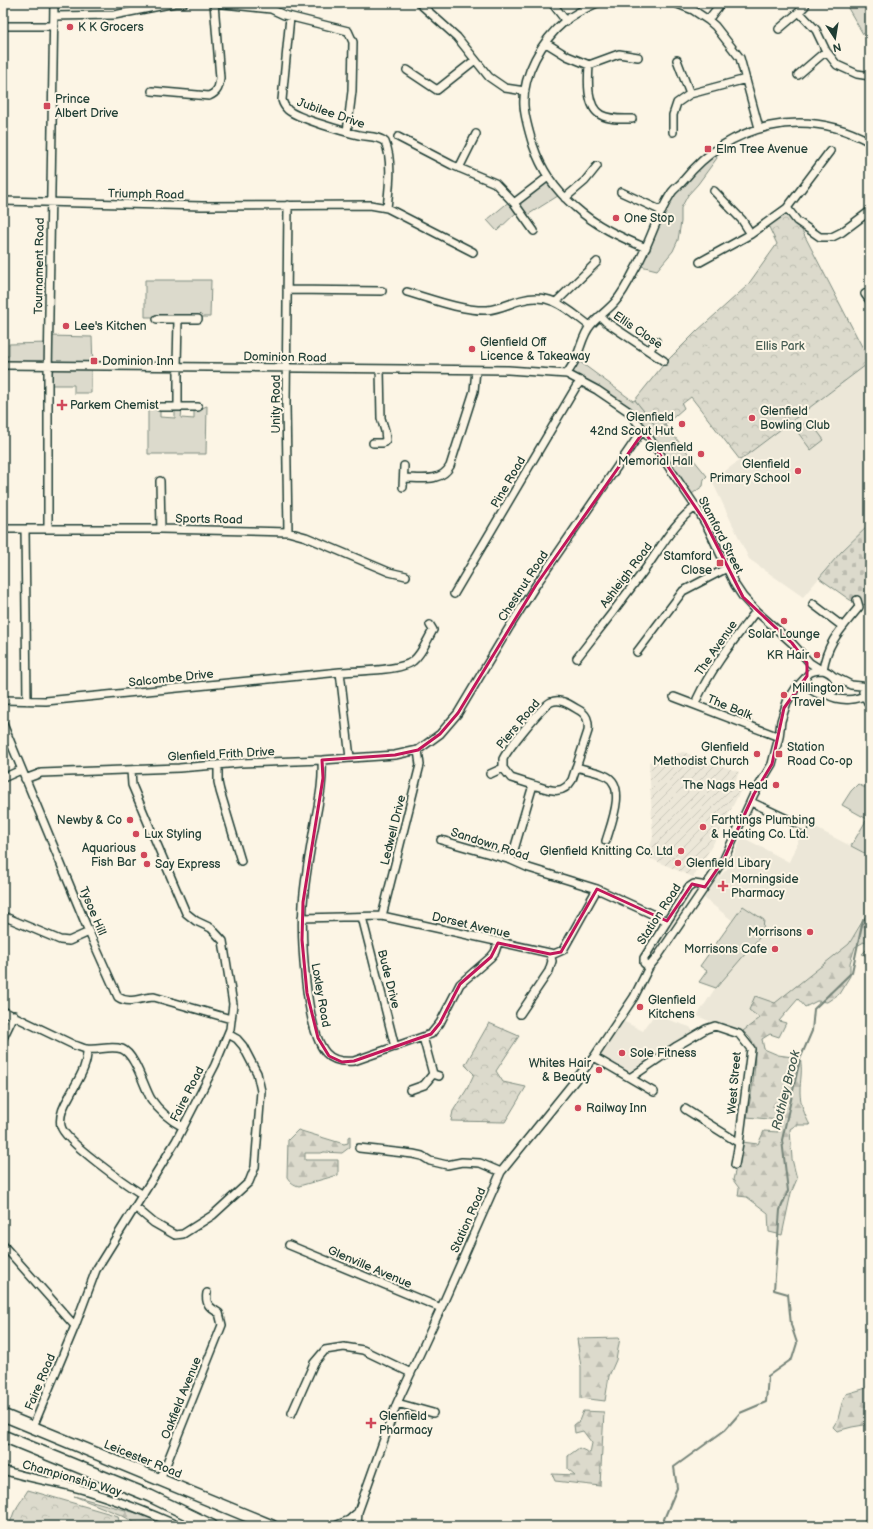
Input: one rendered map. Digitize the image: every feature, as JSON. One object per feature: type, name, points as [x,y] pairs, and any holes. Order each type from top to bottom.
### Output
[{"type":"highway","name":"Leicester Road","points":[[3,1415],[272,1526]]},
{"type":"highway","points":[[3,1436],[150,1496],[212,1526]]},
{"type":"street","name":"Tournament Road","points":[[48,529],[54,3]]},
{"type":"street","points":[[54,16],[114,16],[175,3],[184,3]]},
{"type":"street","points":[[152,91],[209,96],[215,93],[219,88],[220,78],[214,3],[271,9],[284,16],[343,29],[348,31],[350,34],[353,42],[352,91],[346,132]]},
{"type":"street","points":[[418,3],[457,37],[489,77],[506,88],[524,91]]},
{"type":"street","points":[[552,3],[566,21]]},
{"type":"street","points":[[597,3],[566,21],[546,43],[533,63],[524,91],[526,121],[536,153],[548,177],[565,198],[580,212],[598,225],[611,233],[646,248]]},
{"type":"street","points":[[675,3],[686,6],[708,20],[715,26],[740,58],[759,128]]},
{"type":"street","points":[[708,20],[721,3]]},
{"type":"street","points":[[779,29],[805,6]]},
{"type":"street","points":[[799,12],[816,30],[826,51],[837,65],[858,74],[870,76]]},
{"type":"street","name":"Jubilee Drive","points":[[290,17],[284,72],[283,103],[292,113],[346,132],[361,136],[379,138],[385,142],[387,146],[389,184],[387,208]]},
{"type":"street","points":[[3,26],[54,26]]},
{"type":"street","points":[[546,43],[567,56],[589,65],[619,54],[638,57]]},
{"type":"street","points":[[798,75],[826,51]]},
{"type":"street","points":[[407,70],[437,90],[475,60]]},
{"type":"street","points":[[677,60],[690,94]]},
{"type":"street","points":[[589,65],[588,85],[592,105],[600,115],[610,118],[632,119]]},
{"type":"street","points":[[673,132],[673,115],[676,103],[690,94],[746,79]]},
{"type":"street","points":[[567,374],[590,326],[616,302],[635,270],[673,190],[713,151],[759,128],[786,123],[813,123],[841,129],[870,141]]},
{"type":"street","points":[[459,168],[476,134]]},
{"type":"street","points":[[398,137],[459,168],[496,183],[534,231]]},
{"type":"street","points":[[700,262],[751,234],[787,208],[830,151]]},
{"type":"street","points":[[565,198],[585,181],[597,166]]},
{"type":"street","points":[[514,204],[548,177]]},
{"type":"street","points":[[714,191],[742,220],[751,234]]},
{"type":"street","points":[[625,196],[662,211]]},
{"type":"street","name":"Triumph Road","points":[[3,201],[202,206],[370,205],[387,208],[473,252]]},
{"type":"street","name":"Unity Road","points":[[288,205],[288,532]]},
{"type":"street","points":[[787,208],[797,221],[820,237],[832,237],[842,232],[870,211]]},
{"type":"street","points":[[556,302],[597,262]]},
{"type":"street","points":[[287,290],[382,291]]},
{"type":"street","points":[[870,291],[865,294],[870,301]]},
{"type":"street","points":[[407,292],[475,309],[496,309],[506,307],[521,300],[544,298],[556,302],[590,326]]},
{"type":"street","name":"Ellis Close","points":[[600,316],[606,322],[664,361]]},
{"type":"street","points":[[157,319],[198,319]]},
{"type":"street","points":[[178,319],[178,407]]},
{"type":"street","points":[[649,351],[656,341]]},
{"type":"street","name":"Dominion Road","points":[[3,365],[526,370],[552,374],[567,374]]},
{"type":"street","points":[[373,443],[383,443],[386,440],[381,418],[380,369]]},
{"type":"street","points":[[404,478],[437,478],[446,473],[474,391],[476,370]]},
{"type":"street","name":"Stamford Street","points":[[567,374],[612,399],[628,411],[644,431],[696,507],[743,597],[806,658],[822,670]]},
{"type":"street","name":"Pine Road","points":[[454,594],[576,387],[581,381]]},
{"type":"street","points":[[160,407],[198,407]]},
{"type":"street","name":"Chestnut Road","points":[[418,750],[440,734],[458,713],[540,579],[639,435],[644,431]]},
{"type":"street","points":[[403,487],[404,466]]},
{"type":"street","points":[[160,481],[160,529]]},
{"type":"street","name":"Ashleigh Road","points":[[577,658],[646,568],[680,520],[690,510],[696,507]]},
{"type":"street","name":"Sports Road","points":[[3,529],[160,529],[288,532],[306,537],[389,572],[406,576]]},
{"type":"street","points":[[25,529],[27,701]]},
{"type":"street","points":[[637,652],[683,591],[727,568]]},
{"type":"street","points":[[822,670],[825,656],[831,643],[842,626],[859,607],[857,600]]},
{"type":"street","points":[[813,604],[842,626]]},
{"type":"street","name":"The Avenue","points":[[697,699],[706,679],[716,664],[756,611]]},
{"type":"street","name":"Salcombe Drive","points":[[3,700],[53,701],[340,672],[398,668],[409,664],[418,656],[433,630],[430,626]]},
{"type":"street","points":[[806,658],[808,667],[806,684],[808,688]]},
{"type":"street","points":[[806,677],[814,671],[822,670],[868,694]]},
{"type":"street","points":[[340,672],[350,758]]},
{"type":"street","name":"Station Road","points":[[357,1526],[358,1512],[397,1403],[501,1172],[594,1057],[634,997],[649,967],[724,859],[750,802],[772,764],[784,708],[793,693],[806,677]]},
{"type":"street","points":[[826,694],[834,689],[836,682],[835,677]]},
{"type":"street","points":[[851,685],[870,688]]},
{"type":"street","points":[[793,693],[808,688],[821,694],[826,694],[843,700],[856,699],[868,694]]},
{"type":"street","points":[[868,694],[867,704],[870,708]]},
{"type":"street","name":"The Balk","points":[[674,697],[779,737]]},
{"type":"street","name":"Piers Road","points":[[551,702],[566,702],[584,714],[588,719],[588,731],[576,767],[568,786],[562,790],[556,791],[511,778],[503,768],[503,759],[505,755],[551,702]]},
{"type":"street","name":"Tysoe Hill","points":[[3,724],[21,770],[118,998],[123,1001],[132,1002],[145,997],[154,997],[231,1019]]},
{"type":"street","name":"Glenfield Frith Drive","points":[[25,779],[41,773],[322,760],[395,755],[418,750]]},
{"type":"street","name":"Ledwell Drive","points":[[382,916],[420,765],[418,750]]},
{"type":"street","name":"Loxley Road","points":[[322,760],[323,778],[310,853],[302,918],[302,940],[311,1017],[323,1049],[333,1058],[348,1062],[431,1034],[440,1023],[460,984],[495,952],[498,942]]},
{"type":"street","points":[[218,765],[218,782],[220,791],[241,861]]},
{"type":"street","points":[[576,767],[607,776],[613,781],[616,788],[618,797],[606,841]]},
{"type":"street","name":"Piers Road","points":[[488,774],[503,768]]},
{"type":"street","points":[[3,778],[21,770]]},
{"type":"street","name":"Faire Road","points":[[33,1427],[75,1326],[96,1270],[183,1127],[215,1065],[228,1034],[231,1019],[233,1004],[223,941],[211,928],[196,921],[186,913],[132,785],[131,770]]},
{"type":"street","points":[[511,860],[533,785]]},
{"type":"street","points":[[750,802],[804,827]]},
{"type":"street","name":"Sandown Road","points":[[441,840],[511,860],[529,868],[597,889],[667,921]]},
{"type":"street","name":"Station Road","points":[[649,967],[644,963],[644,958],[691,885],[697,884],[705,887]]},
{"type":"street","points":[[520,1014],[549,971],[552,961],[550,954],[558,954],[563,950],[597,889]]},
{"type":"street","points":[[3,916],[60,940],[69,940],[89,932]]},
{"type":"street","name":"Dorset Avenue","points":[[302,918],[382,916],[550,954]]},
{"type":"street","name":"Bude Drive","points":[[362,917],[395,1047]]},
{"type":"street","points":[[3,1010],[74,1045],[87,1049],[123,1049],[130,1055],[151,1098],[160,1110],[173,1122],[183,1127]]},
{"type":"street","points":[[3,1038],[14,1016]]},
{"type":"street","name":"West Street","points":[[630,1078],[665,1053],[706,1029],[715,1026],[739,1034],[751,1050],[735,1164]]},
{"type":"street","points":[[135,1207],[154,1223],[175,1235],[183,1234],[213,1215],[249,1182],[255,1167],[261,1091],[257,1073],[243,1046],[237,1039],[228,1034]]},
{"type":"street","points":[[410,1090],[424,1085],[436,1075],[424,1037]]},
{"type":"street","points":[[87,1049],[86,1063],[66,1103],[61,1117],[61,1126],[64,1134],[87,1154],[143,1195]]},
{"type":"street","points":[[594,1057],[654,1092]]},
{"type":"street","name":"West Street","points":[[684,1109],[739,1143]]},
{"type":"street","points":[[359,1148],[414,1154],[430,1161],[447,1165],[462,1162],[480,1163],[501,1172]]},
{"type":"street","name":"Glenville Avenue","points":[[289,1245],[441,1308]]},
{"type":"street","points":[[3,1246],[75,1326]]},
{"type":"street","name":"Oakfield Avenue","points":[[160,1480],[222,1325],[219,1313],[207,1303],[207,1293]]},
{"type":"street","points":[[292,1413],[314,1363],[325,1350],[344,1347],[363,1350],[411,1373]]},
{"type":"street","points":[[397,1403],[433,1413]]},
{"type":"street","name":"Championship Way","points":[[3,1470],[25,1477],[82,1490],[149,1512],[179,1526]]},
{"type":"street","points":[[335,1526],[349,1520],[358,1512]]},
{"type":"highlighted area","points":[[644,431],[704,520],[743,597],[792,643],[807,663],[807,676],[784,708],[772,764],[754,794],[724,859],[705,887],[692,884],[667,921],[597,889],[561,952],[550,954],[498,943],[491,957],[460,984],[440,1023],[431,1034],[354,1061],[342,1062],[329,1056],[318,1038],[307,993],[302,940],[303,902],[323,778],[322,760],[395,755],[418,750],[440,734],[458,713],[536,585]]},
{"type":"shaded area","name":"Glenfield Primary School","points":[[870,362],[870,524],[841,552],[803,597],[749,559],[712,481]]},
{"type":"shaded area","points":[[683,752],[739,772],[733,787],[741,790],[713,844],[693,877],[647,857],[653,837],[649,762]]},
{"type":"shaded area","points":[[806,823],[870,856],[870,911],[862,918],[843,957],[743,1035],[697,1016],[714,990],[733,967],[743,906],[733,921],[704,898],[716,880],[727,869],[742,837],[789,862]]},
{"type":"shaded area","points":[[654,1015],[690,1027],[694,1033],[663,1051],[630,1074],[598,1056],[623,1021],[643,1031]]},
{"type":"green space","points":[[845,3],[870,3],[870,31],[863,34]]},
{"type":"green space","points":[[713,151],[717,158],[688,195],[681,208],[681,222],[678,240],[673,251],[657,270],[637,265],[671,194]]},
{"type":"green space","points":[[548,177],[561,194],[529,214],[523,216],[519,210],[497,231],[487,220],[511,200]]},
{"type":"green space","name":"Ellis Park","points":[[787,208],[797,221],[870,362],[740,460],[691,397],[682,404],[684,408],[659,430],[635,400],[664,364],[697,331],[747,286],[777,244],[767,223]]},
{"type":"green space","points":[[145,280],[211,280],[210,317],[145,317]]},
{"type":"green space","points":[[49,336],[92,337],[93,366],[91,366],[91,393],[74,393],[74,385],[48,385],[49,366],[3,365],[3,356],[9,356],[9,344],[49,343]]},
{"type":"green space","points":[[576,359],[633,401],[635,400],[659,430],[665,425],[707,476],[704,479],[703,486],[689,496],[628,411],[567,374]]},
{"type":"green space","points":[[148,406],[160,410],[160,417],[175,418],[175,409],[182,409],[181,418],[194,419],[194,411],[207,406],[206,454],[148,454]]},
{"type":"green space","points":[[809,420],[824,440],[811,450],[796,430]]},
{"type":"green space","points":[[870,524],[869,606],[850,600],[819,578],[841,552]]},
{"type":"green space","points":[[858,784],[863,787],[870,787],[870,856],[851,846],[867,819],[842,805],[851,791]]},
{"type":"green space","points":[[743,906],[764,920],[763,929],[759,938],[716,988],[699,982],[707,971],[700,966]]},
{"type":"green space","points":[[870,912],[870,957],[862,954],[869,947],[864,942],[855,947],[850,963],[850,976],[839,994],[827,1002],[817,1001],[805,1007],[798,999],[779,1021],[786,1023],[779,1037],[770,1034],[762,1039],[764,1049],[778,1055],[800,1058],[801,1101],[810,1125],[796,1125],[790,1129],[792,1159],[797,1179],[791,1193],[782,1235],[769,1232],[768,1213],[747,1197],[738,1196],[739,1188],[733,1180],[742,1142],[758,1144],[764,1131],[778,1132],[779,1120],[747,1117],[754,1077],[755,1055],[750,1038],[743,1031],[760,1018],[749,1010],[755,996],[775,1003],[849,944],[866,915]]},
{"type":"green space","points":[[489,1023],[519,1036],[496,1071],[503,1082],[526,1087],[505,1122],[451,1121],[453,1111],[467,1089],[474,1074],[465,1065]]},
{"type":"green space","points":[[298,1130],[344,1144],[348,1143],[348,1137],[350,1136],[350,1147],[342,1153],[305,1153],[305,1160],[338,1160],[338,1175],[299,1186],[289,1180],[287,1177],[288,1140]]},
{"type":"green space","points":[[620,1338],[616,1360],[609,1376],[605,1401],[581,1398],[581,1367],[577,1339]]},
{"type":"green space","points":[[870,1387],[870,1424],[837,1431],[833,1427],[838,1419],[846,1394]]},
{"type":"green space","points":[[583,1411],[604,1412],[600,1486],[555,1481],[552,1474],[575,1475],[568,1469],[568,1456],[579,1448],[590,1453],[592,1443],[583,1431],[575,1433],[574,1425],[579,1421]]},
{"type":"green space","points":[[28,1490],[118,1516],[120,1526],[9,1526],[14,1512]]},
{"type":"green space","points":[[74,1496],[147,1516],[170,1526],[141,1526],[121,1515]]},
{"type":"waterway","name":"Rothley Brook","points":[[665,1526],[664,1519],[677,1488],[674,1467],[725,1430],[740,1413],[766,1402],[768,1376],[792,1359],[797,1343],[791,1325],[788,1294],[774,1290],[780,1210],[788,1191],[782,1140],[800,1059],[812,1031],[814,1009],[852,972],[863,920],[870,915]]},
{"type":"place","name":"K K Grocers","points":[[70,27]]},
{"type":"place","name":"Prince Albert Drive","points":[[47,106]]},
{"type":"place","name":"Elm Tree Avenue","points":[[708,149]]},
{"type":"place","name":"One Stop","points":[[616,218]]},
{"type":"place","name":"Lee's Kitchen","points":[[66,326]]},
{"type":"place","name":"Glenfield Off Licence & Takeaway","points":[[472,349]]},
{"type":"place","name":"Dominion Inn","points":[[94,361]]},
{"type":"place","name":"Parkem Chemist","points":[[62,405]]},
{"type":"place","name":"Glenfield Bowling Club","points":[[752,418]]},
{"type":"place","name":"Glenfield 42nd Scout Hut","points":[[682,424]]},
{"type":"place","name":"Glenfield Memorial Hall","points":[[701,454]]},
{"type":"place","name":"Glenfield Primary School","points":[[798,471]]},
{"type":"place","name":"Stamford Close","points":[[720,563]]},
{"type":"place","name":"Solar Lounge","points":[[784,621]]},
{"type":"place","name":"KR Hair","points":[[817,655]]},
{"type":"place","name":"Millington Travel","points":[[784,695]]},
{"type":"place","name":"Glenfield Methodist Church","points":[[757,754]]},
{"type":"place","name":"Station Road Co-op","points":[[779,754]]},
{"type":"place","name":"The Nags Head","points":[[776,785]]},
{"type":"place","name":"Newby & Co","points":[[130,820]]},
{"type":"place","name":"Farhtings Plumbing & Heating Co. Ltd.","points":[[703,827]]},
{"type":"place","name":"Lux Styling","points":[[136,834]]},
{"type":"place","name":"Glenfield Knitting Co. Ltd","points":[[681,851]]},
{"type":"place","name":"Aquarious Fish Bar","points":[[144,855]]},
{"type":"place","name":"Glenfield Libary","points":[[678,863]]},
{"type":"place","name":"Say Express","points":[[147,864]]},
{"type":"place","name":"Morningside Pharmacy","points":[[723,886]]},
{"type":"place","name":"Morrisons","points":[[810,932]]},
{"type":"place","name":"Morrisons Cafe","points":[[775,949]]},
{"type":"place","name":"Glenfield Kitchens","points":[[640,1007]]},
{"type":"place","name":"Sole Fitness","points":[[622,1053]]},
{"type":"place","name":"Whites Hair & Beauty","points":[[599,1070]]},
{"type":"place","name":"Railway Inn","points":[[578,1108]]},
{"type":"place","name":"Glenfield Pharmacy","points":[[371,1423]]}]
